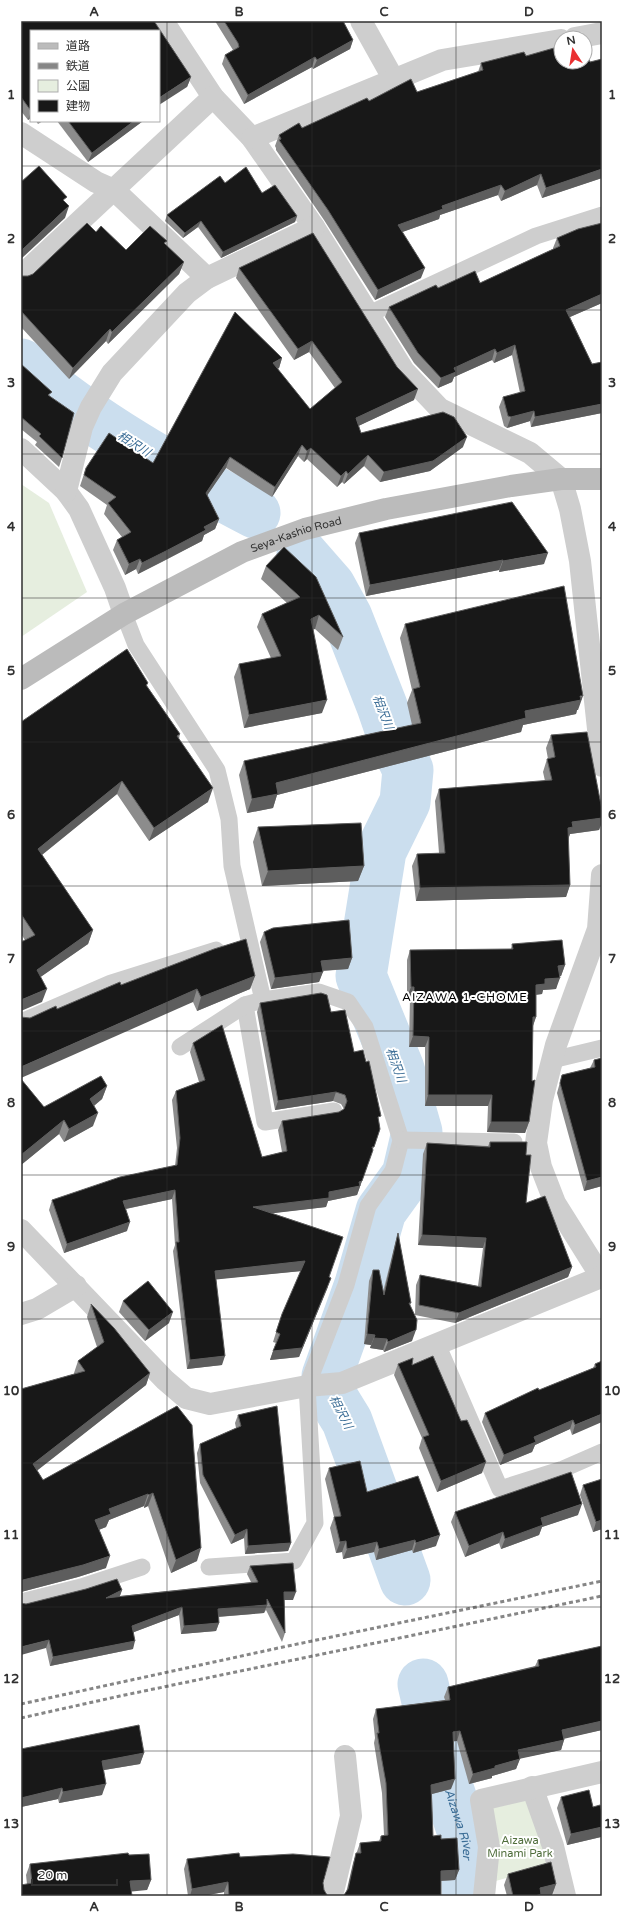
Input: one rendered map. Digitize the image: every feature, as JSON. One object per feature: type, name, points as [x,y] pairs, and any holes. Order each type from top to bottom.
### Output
[{"type":"main road","name":"Seya-Kashio Road","points":[[21,679],[124,614],[242,552],[306,529],[393,508],[511,486],[561,479],[602,479]]},
{"type":"street","points":[[163,21],[213,97],[252,138],[314,227],[367,315],[404,371],[440,409],[530,453],[561,479],[570,509],[580,561],[602,766]]},
{"type":"street","points":[[362,21],[394,80]]},
{"type":"street","points":[[252,138],[442,60],[553,41]]},
{"type":"street","points":[[21,276],[213,97]]},
{"type":"street","points":[[21,133],[96,182],[114,190],[208,278]]},
{"type":"street","points":[[66,491],[87,417],[112,373],[187,293],[208,278],[314,227]]},
{"type":"street","points":[[21,450],[66,491],[79,509],[115,588],[124,614]]},
{"type":"street","points":[[21,1230],[165,1380],[186,1398],[210,1404],[313,1385],[342,1383],[601,1278],[555,1203],[541,1167],[536,1143],[542,1100],[552,1060],[573,994],[598,929],[602,875]]},
{"type":"street","points":[[21,1314],[37,1309],[76,1286]]},
{"type":"street","points":[[332,1896],[340,1856],[351,1816],[345,1756]]},
{"type":"street","points":[[484,1896],[489,1847],[481,1800],[602,1772]]},
{"type":"street","points":[[532,1787],[553,1846],[565,1896]]},
{"type":"lane","points":[[367,315],[536,236],[602,215]]},
{"type":"lane","points":[[124,614],[136,645],[217,770],[229,819],[232,866],[263,1000]]},
{"type":"lane","points":[[21,1022],[111,983],[249,939]]},
{"type":"lane","points":[[180,1047],[245,1005],[263,1000],[319,992],[348,1002],[365,1027],[401,1140],[393,1171],[368,1206],[346,1285],[313,1385],[315,1523],[294,1560],[210,1567]]},
{"type":"lane","points":[[245,1005],[265,1122],[334,1111]]},
{"type":"lane","points":[[552,1060],[602,1048]]},
{"type":"lane","points":[[401,1140],[536,1143]]},
{"type":"lane","points":[[437,1344],[500,1489],[563,1469],[602,1452]]},
{"type":"lane","points":[[21,1602],[81,1587],[142,1567]]},
{"type":"green space","points":[[21,484],[49,503],[87,592],[21,637]]},
{"type":"green space","name":"Aizawa Minami Park","points":[[526,1792],[551,1866],[492,1882],[487,1805]]},
{"type":"building","points":[[21,21],[154,21],[160,30],[30,30],[30,110],[21,97]]},
{"type":"building","points":[[224,21],[343,21],[353,40],[317,60],[315,57],[248,95],[225,55],[239,47]]},
{"type":"building","points":[[160,30],[191,77],[160,97]]},
{"type":"building","points":[[553,48],[553,70],[593,70],[593,61],[602,59],[602,169],[546,188],[541,174],[505,191],[501,185],[442,206],[443,209],[398,225],[425,268],[378,290],[328,210],[279,140],[281,139],[279,135],[299,123],[302,128],[367,98],[369,101],[411,79],[417,92],[483,70],[481,63],[524,52],[526,56]]},
{"type":"building","points":[[69,122],[133,122],[92,153]]},
{"type":"building","points":[[39,166],[67,197],[63,200],[69,206],[21,251],[21,182]]},
{"type":"building","points":[[246,167],[262,193],[275,185],[297,216],[223,252],[201,221],[185,233],[167,215],[220,176],[225,183]]},
{"type":"building","points":[[87,223],[96,232],[101,226],[126,250],[150,226],[167,241],[164,243],[184,262],[112,332],[110,329],[73,368],[21,311],[21,276],[33,274]]},
{"type":"building","points":[[602,223],[602,294],[566,310],[592,364],[602,362],[602,404],[535,417],[534,411],[511,417],[508,416],[503,397],[525,391],[515,345],[497,353],[495,349],[454,368],[456,372],[441,378],[418,353],[389,307],[436,285],[438,288],[475,271],[480,283],[560,246],[557,238],[578,229]]},
{"type":"building","points":[[313,233],[397,367],[418,389],[356,418],[361,433],[443,412],[454,417],[467,437],[433,461],[384,472],[368,455],[348,474],[346,471],[341,476],[311,448],[307,451],[302,445],[275,487],[230,457],[206,493],[219,519],[204,527],[206,530],[142,563],[140,559],[129,564],[117,540],[131,532],[108,503],[116,497],[84,475],[86,468],[109,433],[153,463],[235,312],[282,358],[273,363],[310,409],[342,382],[312,341],[298,349],[239,268]]},
{"type":"building","points":[[21,364],[52,392],[48,395],[74,413],[62,458],[39,436],[41,434],[21,417]]},
{"type":"building","points":[[512,502],[548,553],[370,585],[359,533]]},
{"type":"building","points":[[284,547],[316,577],[343,637],[319,615],[311,619],[327,700],[249,715],[239,664],[281,656],[262,614],[300,597],[266,566]]},
{"type":"building","points":[[564,586],[583,696],[580,696],[581,700],[525,711],[526,718],[276,783],[278,794],[252,799],[244,761],[421,723],[413,689],[420,687],[405,624]]},
{"type":"building","points":[[127,649],[148,683],[146,685],[180,734],[177,736],[213,788],[154,828],[122,781],[38,849],[93,930],[37,970],[47,989],[21,1000],[21,942],[35,935],[21,914],[21,722]]},
{"type":"building","points":[[587,732],[602,810],[602,818],[572,822],[573,827],[568,828],[570,885],[420,888],[417,854],[445,853],[439,789],[552,780],[547,759],[555,757],[551,735]]},
{"type":"building","points":[[361,823],[364,866],[268,871],[258,827]]},
{"type":"building","points":[[349,920],[352,958],[321,961],[323,972],[275,978],[264,932],[273,928]]},
{"type":"building","points":[[246,939],[255,976],[201,997],[197,989],[21,1067],[21,1017],[30,1018],[56,1006],[57,1009],[120,982],[121,985],[214,949]]},
{"type":"building","points":[[562,940],[565,965],[558,966],[560,978],[545,979],[545,984],[536,985],[536,1017],[533,1017],[532,1081],[535,1080],[529,1122],[491,1122],[492,1095],[428,1095],[429,1037],[413,1036],[414,987],[411,987],[410,950],[513,949],[512,944]]},
{"type":"building","points":[[321,993],[327,995],[331,1012],[345,1010],[354,1052],[363,1050],[366,1062],[369,1061],[381,1116],[378,1117],[380,1129],[374,1147],[372,1147],[373,1150],[362,1181],[359,1182],[360,1186],[329,1192],[329,1198],[253,1207],[343,1237],[329,1277],[331,1278],[302,1348],[273,1351],[280,1334],[276,1332],[282,1314],[305,1261],[215,1271],[225,1356],[190,1360],[176,1242],[179,1242],[175,1190],[123,1201],[130,1222],[67,1244],[52,1200],[120,1177],[177,1165],[180,1138],[176,1091],[205,1080],[193,1043],[222,1025],[262,1157],[287,1151],[282,1121],[339,1112],[344,1109],[347,1101],[345,1095],[336,1092],[278,1101],[260,1003]]},
{"type":"building","points":[[602,1058],[602,1177],[587,1181],[560,1083],[562,1075],[595,1067],[594,1060]]},
{"type":"building","points":[[101,1076],[107,1086],[90,1099],[98,1113],[69,1129],[64,1120],[21,1155],[21,1079],[44,1107]]},
{"type":"building","points":[[490,1142],[527,1142],[526,1155],[531,1155],[526,1203],[545,1196],[572,1267],[459,1313],[419,1305],[420,1275],[481,1287],[486,1238],[422,1235],[427,1143],[490,1147]]},
{"type":"building","points":[[398,1233],[411,1303],[409,1303],[417,1320],[416,1330],[388,1342],[387,1339],[374,1338],[375,1335],[367,1334],[373,1270],[379,1270],[384,1295]]},
{"type":"building","points":[[148,1281],[173,1312],[149,1330],[123,1301]]},
{"type":"building","points":[[91,1304],[114,1328],[150,1373],[33,1464],[43,1480],[177,1406],[192,1425],[201,1548],[176,1560],[153,1493],[109,1509],[111,1514],[95,1520],[110,1556],[83,1565],[21,1581],[21,1389],[85,1371],[78,1361],[104,1342]]},
{"type":"building","points":[[433,1356],[461,1421],[467,1420],[486,1462],[441,1481],[423,1437],[429,1435],[398,1364],[413,1358],[412,1365]]},
{"type":"building","points":[[602,1361],[602,1414],[575,1425],[573,1420],[534,1437],[536,1442],[504,1455],[485,1413],[538,1388],[539,1390],[596,1367],[595,1364]]},
{"type":"building","points":[[277,1406],[291,1543],[248,1546],[247,1529],[235,1535],[203,1475],[200,1444],[241,1426],[238,1415]]},
{"type":"building","points":[[360,1461],[367,1492],[418,1476],[440,1535],[416,1543],[415,1540],[379,1549],[377,1542],[347,1549],[346,1541],[340,1542],[334,1517],[341,1516],[329,1468]]},
{"type":"building","points":[[571,1472],[582,1504],[541,1518],[543,1525],[505,1539],[503,1532],[469,1546],[455,1512]]},
{"type":"building","points":[[602,1479],[602,1520],[596,1522],[583,1485]]},
{"type":"building","points":[[293,1563],[296,1592],[284,1592],[285,1633],[267,1599],[267,1605],[218,1609],[219,1623],[184,1626],[182,1607],[132,1626],[135,1641],[53,1657],[49,1640],[21,1647],[21,1603],[26,1604],[86,1589],[117,1579],[122,1590],[106,1598],[258,1582],[250,1566]]},
{"type":"building","points":[[602,1646],[602,1721],[562,1730],[564,1740],[518,1750],[520,1759],[473,1774],[460,1731],[453,1732],[455,1779],[431,1785],[433,1836],[441,1835],[441,1839],[457,1838],[459,1870],[441,1871],[441,1896],[343,1896],[348,1889],[356,1853],[361,1853],[360,1843],[381,1841],[381,1836],[388,1835],[386,1783],[377,1733],[379,1733],[376,1709],[450,1700],[448,1687],[539,1666],[538,1660]]},
{"type":"building","points":[[139,1725],[144,1753],[102,1761],[106,1784],[63,1792],[62,1788],[21,1798],[21,1749]]},
{"type":"building","points":[[589,1790],[593,1807],[600,1805],[602,1813],[602,1827],[571,1834],[561,1797]]},
{"type":"building","points":[[128,1853],[129,1855],[149,1854],[151,1880],[130,1881],[132,1896],[21,1896],[21,1885],[32,1883],[30,1864]]},
{"type":"building","points":[[239,1853],[240,1857],[293,1854],[330,1857],[323,1883],[324,1890],[328,1896],[229,1896],[228,1882],[192,1889],[187,1859]]},
{"type":"building","points":[[551,1862],[556,1884],[540,1888],[541,1894],[535,1896],[513,1896],[508,1874]]},
{"type":"waterway","name":"相沢川","points":[[21,364],[76,407],[104,426],[163,463],[255,513]]},
{"type":"waterway","name":"相沢川","points":[[302,554],[330,586],[347,617],[393,738],[408,770],[405,802],[381,851],[361,976],[399,1069],[417,1132],[407,1175],[381,1211],[360,1284],[327,1376],[331,1395],[347,1421],[405,1580]]},
{"type":"waterway","name":"Aizawa River","points":[[423,1684],[445,1779],[467,1845],[467,1896]]},
{"type":"railway","points":[[21,1704],[283,1647],[602,1581]]},
{"type":"railway","points":[[21,1718],[602,1596]]},
{"type":"district","name":"AIZAWA 1-CHOME","points":[[465,997]]}]
